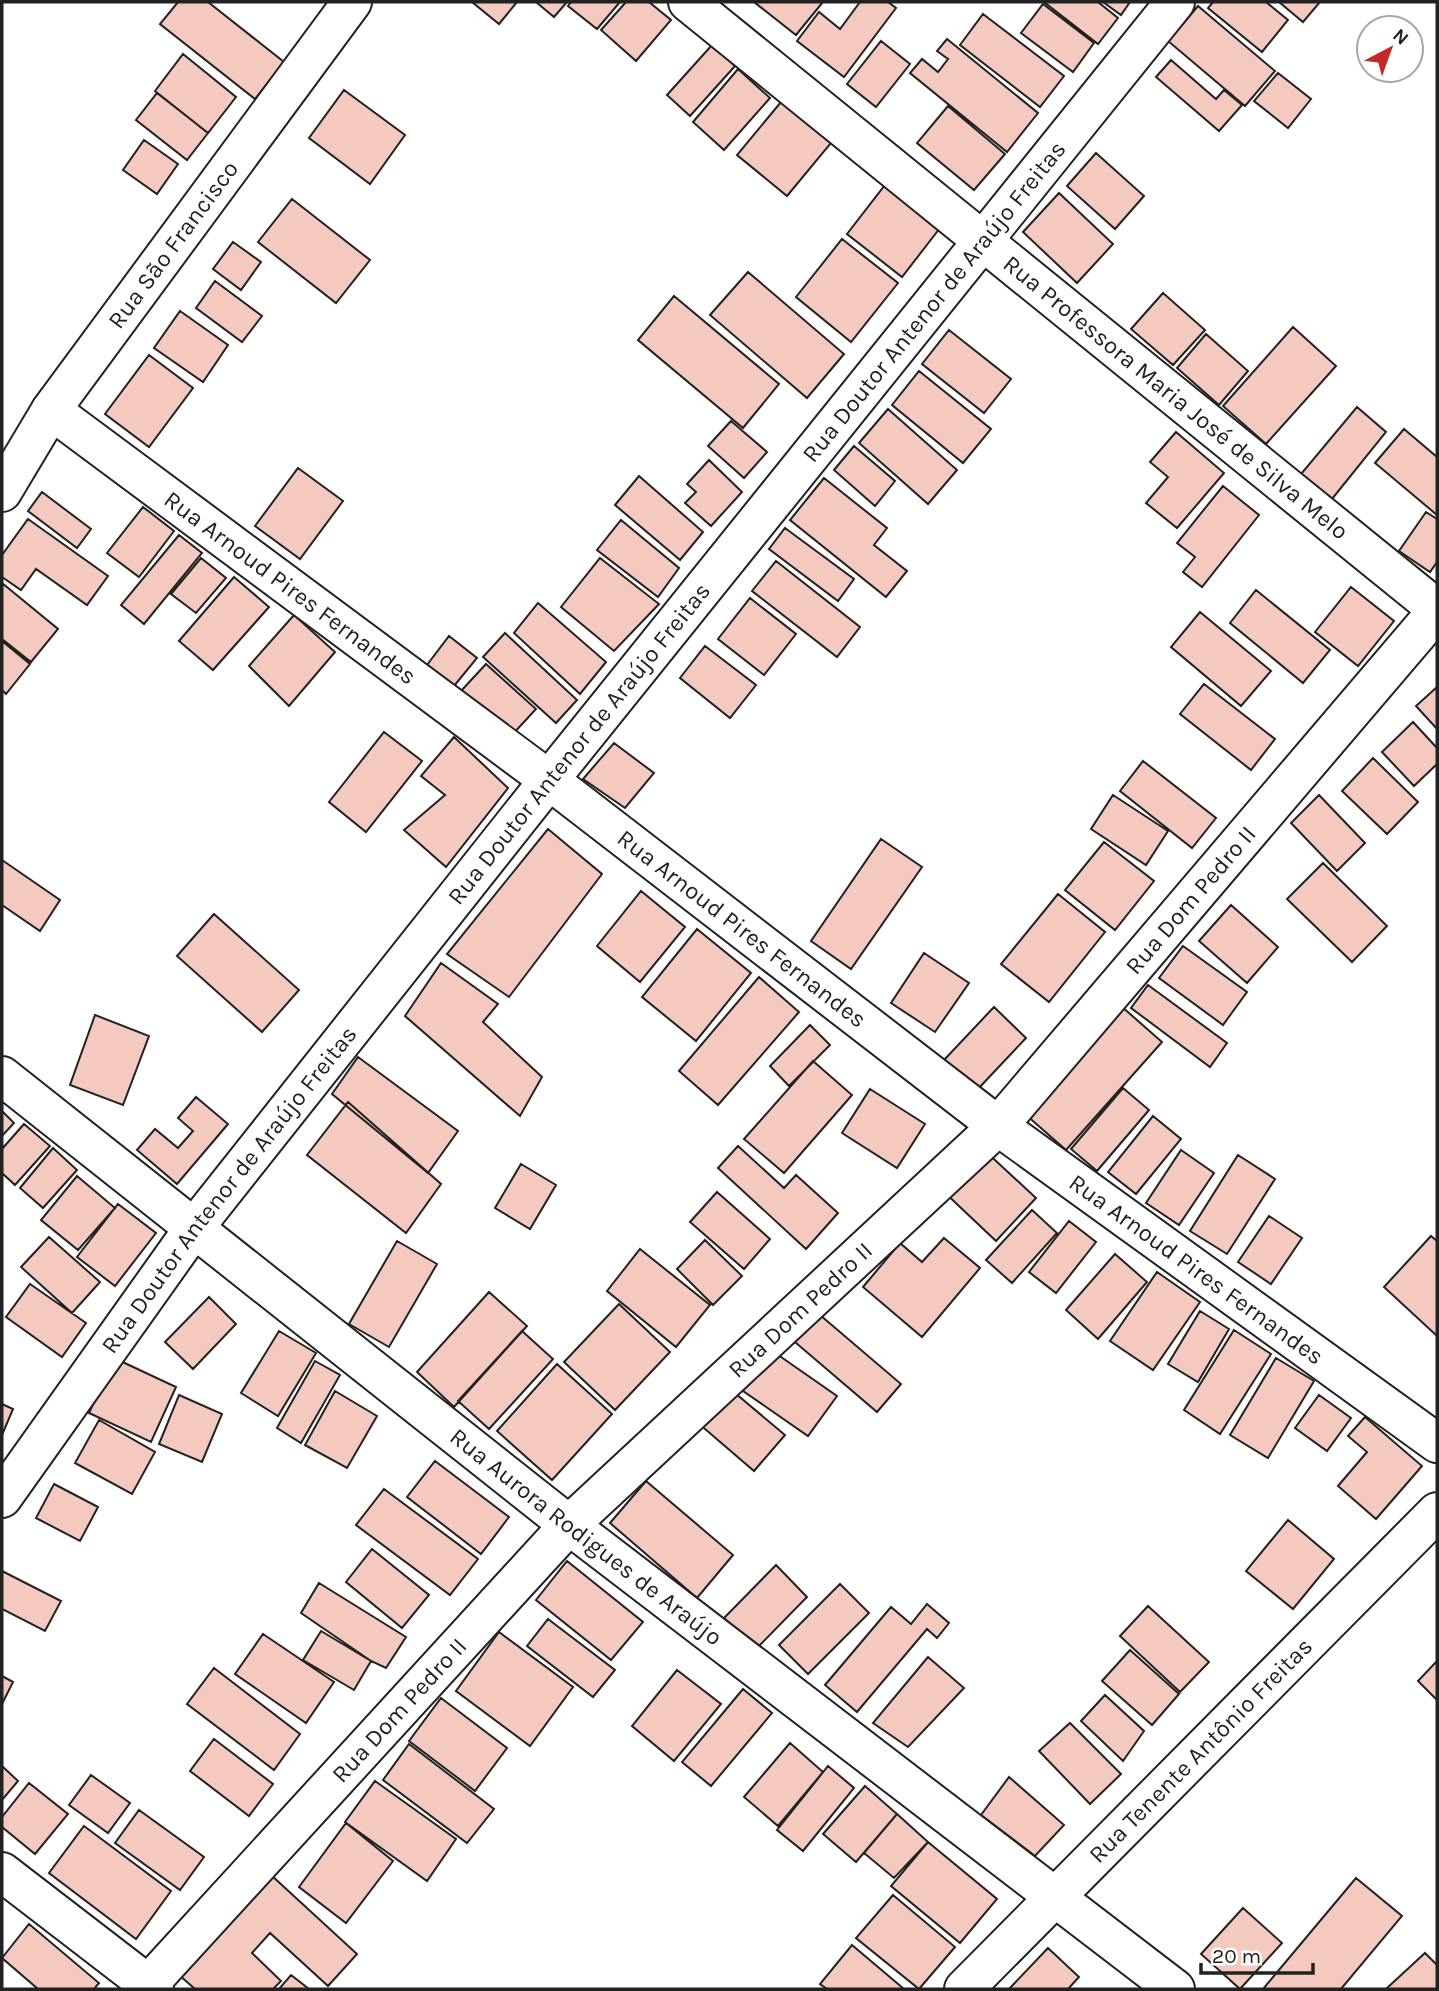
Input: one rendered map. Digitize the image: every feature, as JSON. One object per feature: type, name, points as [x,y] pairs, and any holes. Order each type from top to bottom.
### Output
[{"type":"street","name":"Rua São Francisco","points":[[2,492],[51,410],[352,2]]},
{"type":"street","name":"Rua Professora Maria José de Silva Melo","points":[[688,2],[1437,610]]},
{"type":"street","name":"Rua Doutor Antenor de Araújo Freitas","points":[[2,1498],[194,1228],[1175,2]]},
{"type":"street","name":"Rua Arnoud Pires Fernandes","points":[[51,410],[550,780],[998,1126],[1437,1443]]},
{"type":"street","name":"Rua Dom Pedro II","points":[[149,1988],[569,1525],[998,1126],[1437,610]]},
{"type":"street","name":"Rua Aurora Rodigues de Araújo","points":[[2,1076],[569,1525],[1175,1989]]},
{"type":"street","name":"Rua Tenente Antônio Freitas","points":[[964,1989],[1437,1512]]},
{"type":"street","points":[[2,1872],[149,1988]]},
{"type":"building","points":[[178,2],[208,2],[284,62],[255,99],[160,24]]},
{"type":"building","points":[[472,2],[517,2],[499,24]]},
{"type":"building","points":[[536,2],[567,2],[554,17]]},
{"type":"building","points":[[571,2],[620,2],[597,29],[568,6]]},
{"type":"building","points":[[626,2],[649,2],[671,20],[636,61],[601,30]]},
{"type":"building","points":[[754,2],[823,2],[796,35]]},
{"type":"building","points":[[860,2],[888,2],[896,8],[844,77],[797,41],[819,12],[840,29]]},
{"type":"building","points":[[1044,2],[1098,2],[1118,18],[1098,44]]},
{"type":"building","points":[[1103,2],[1130,2],[1121,15]]},
{"type":"building","points":[[1213,2],[1266,2],[1288,20],[1262,52],[1208,8]]},
{"type":"building","points":[[1279,2],[1320,2],[1303,22]]},
{"type":"building","points":[[1043,4],[1094,43],[1073,72],[1021,33]]},
{"type":"building","points":[[1198,6],[1275,71],[1245,106],[1168,41]]},
{"type":"building","points":[[983,14],[1064,76],[1040,107],[960,45]]},
{"type":"building","points":[[947,39],[1038,113],[1007,152],[910,73],[922,59],[938,72],[948,59],[937,51]]},
{"type":"building","points":[[881,41],[910,64],[876,107],[847,84]]},
{"type":"building","points":[[712,45],[735,66],[690,116],[667,95]]},
{"type":"building","points":[[183,54],[236,97],[208,133],[155,91]]},
{"type":"building","points":[[1171,60],[1216,99],[1224,90],[1242,105],[1219,131],[1156,77]]},
{"type":"building","points":[[738,69],[770,98],[724,150],[693,122]]},
{"type":"building","points":[[1278,73],[1311,99],[1288,128],[1254,101]]},
{"type":"building","points":[[344,90],[405,135],[370,184],[309,138]]},
{"type":"building","points":[[157,93],[208,133],[187,160],[136,120]]},
{"type":"building","points":[[781,102],[831,143],[787,196],[737,155]]},
{"type":"building","points":[[948,106],[1005,154],[974,190],[917,143]]},
{"type":"building","points":[[144,140],[178,164],[157,194],[123,170]]},
{"type":"building","points":[[1096,153],[1144,196],[1115,229],[1067,186]]},
{"type":"building","points":[[885,185],[940,228],[902,277],[847,234]]},
{"type":"building","points":[[1059,193],[1113,244],[1077,283],[1023,232]]},
{"type":"building","points":[[292,199],[370,260],[336,303],[258,242]]},
{"type":"building","points":[[842,239],[898,283],[851,342],[796,297]]},
{"type":"building","points":[[233,242],[261,262],[241,290],[213,269]]},
{"type":"building","points":[[748,272],[844,354],[807,398],[710,315]]},
{"type":"building","points":[[215,281],[262,316],[242,342],[196,308]]},
{"type":"building","points":[[1163,293],[1205,330],[1173,365],[1131,329]]},
{"type":"building","points":[[674,296],[779,384],[743,428],[638,340]]},
{"type":"building","points":[[180,311],[228,345],[203,382],[154,348]]},
{"type":"building","points":[[1293,327],[1336,366],[1266,444],[1223,406]]},
{"type":"building","points":[[949,330],[1011,379],[984,413],[922,364]]},
{"type":"building","points":[[1206,334],[1248,371],[1219,405],[1177,368]]},
{"type":"building","points":[[149,355],[193,388],[149,447],[105,414]]},
{"type":"building","points":[[919,371],[991,429],[963,463],[892,405]]},
{"type":"building","points":[[1357,407],[1386,432],[1332,499],[1301,474]]},
{"type":"building","points":[[888,409],[957,470],[928,504],[859,443]]},
{"type":"building","points":[[731,421],[767,452],[744,478],[708,446]]},
{"type":"building","points":[[1404,429],[1437,457],[1437,515],[1375,463]]},
{"type":"building","points":[[1176,432],[1224,473],[1177,528],[1146,503],[1168,477],[1150,462]]},
{"type":"building","points":[[854,446],[895,481],[875,506],[834,470]]},
{"type":"building","points":[[709,460],[742,492],[711,526],[685,503],[696,492],[687,484]]},
{"type":"building","points":[[298,468],[343,501],[300,559],[255,526]]},
{"type":"building","points":[[639,476],[703,532],[680,560],[615,505]]},
{"type":"building","points":[[824,478],[887,528],[874,545],[907,571],[886,597],[790,520]]},
{"type":"building","points":[[1223,486],[1259,515],[1202,587],[1183,572],[1195,557],[1177,543]]},
{"type":"building","points":[[42,492],[91,529],[77,548],[28,511]]},
{"type":"building","points":[[143,507],[174,531],[139,577],[107,553]]},
{"type":"building","points":[[1426,512],[1437,519],[1437,562],[1430,572],[1399,551]]},
{"type":"building","points":[[28,519],[108,576],[87,605],[36,569],[21,590],[2,577],[2,555]]},
{"type":"building","points":[[621,520],[679,568],[658,597],[597,550]]},
{"type":"building","points":[[785,528],[854,579],[838,601],[769,549]]},
{"type":"building","points":[[179,535],[202,553],[144,624],[121,605]]},
{"type":"building","points":[[201,558],[226,578],[196,613],[171,594]]},
{"type":"building","points":[[600,558],[659,604],[614,651],[561,607]]},
{"type":"building","points":[[776,561],[860,627],[837,657],[752,591]]},
{"type":"building","points":[[234,577],[269,607],[213,670],[179,641]]},
{"type":"building","points":[[2,583],[58,629],[31,662],[2,639]]},
{"type":"building","points":[[1351,587],[1394,621],[1358,666],[1315,632]]},
{"type":"building","points":[[1256,590],[1330,650],[1303,683],[1230,623]]},
{"type":"building","points":[[750,598],[796,634],[764,675],[718,639]]},
{"type":"building","points":[[538,603],[606,662],[580,694],[514,633]]},
{"type":"building","points":[[1200,612],[1271,671],[1241,706],[1171,647]]},
{"type":"building","points":[[294,615],[335,652],[289,706],[249,666]]},
{"type":"building","points":[[505,633],[577,700],[556,723],[483,657]]},
{"type":"building","points":[[449,636],[477,658],[454,686],[427,665]]},
{"type":"building","points":[[2,641],[30,664],[6,694],[2,690]]},
{"type":"building","points":[[705,646],[756,685],[730,718],[680,678]]},
{"type":"building","points":[[486,664],[536,709],[511,736],[461,691]]},
{"type":"building","points":[[1204,684],[1275,739],[1251,770],[1180,714]]},
{"type":"building","points":[[1437,687],[1437,729],[1416,706]]},
{"type":"building","points":[[1413,722],[1437,748],[1437,764],[1414,786],[1382,752]]},
{"type":"building","points":[[384,732],[422,761],[366,832],[329,802]]},
{"type":"building","points":[[454,737],[508,788],[446,867],[404,830],[445,795],[421,776]]},
{"type":"building","points":[[614,743],[654,773],[625,808],[583,779]]},
{"type":"building","points":[[1373,758],[1418,802],[1387,834],[1342,791]]},
{"type":"building","points":[[1143,761],[1216,818],[1192,848],[1120,791]]},
{"type":"building","points":[[1113,795],[1168,831],[1146,865],[1091,829]]},
{"type":"building","points":[[1319,795],[1365,843],[1337,871],[1291,823]]},
{"type":"building","points":[[548,829],[602,874],[509,997],[447,954]]},
{"type":"building","points":[[881,839],[922,867],[851,969],[811,941]]},
{"type":"building","points":[[1104,842],[1154,881],[1115,930],[1065,890]]},
{"type":"building","points":[[2,860],[60,900],[40,931],[2,905]]},
{"type":"building","points":[[1323,863],[1387,926],[1352,962],[1287,899]]},
{"type":"building","points":[[641,891],[685,927],[640,982],[597,946]]},
{"type":"building","points":[[1058,894],[1105,932],[1049,1002],[1001,964]]},
{"type":"building","points":[[1231,905],[1278,947],[1247,983],[1199,941]]},
{"type":"building","points":[[214,914],[299,990],[262,1032],[177,956]]},
{"type":"building","points":[[697,929],[751,973],[696,1041],[642,997]]},
{"type":"building","points":[[1183,946],[1247,992],[1223,1025],[1159,978]]},
{"type":"building","points":[[924,953],[969,983],[935,1032],[891,1003]]},
{"type":"building","points":[[441,963],[498,1004],[483,1022],[542,1077],[520,1116],[405,1016]]},
{"type":"building","points":[[759,977],[799,1012],[718,1105],[679,1071]]},
{"type":"building","points":[[1148,985],[1227,1043],[1210,1067],[1131,1008]]},
{"type":"building","points":[[1121,1006],[1162,1042],[1066,1150],[1025,1114]]},
{"type":"building","points":[[994,1007],[1026,1038],[977,1090],[944,1060]]},
{"type":"building","points":[[95,1015],[149,1036],[123,1105],[70,1085]]},
{"type":"building","points":[[810,1025],[830,1045],[789,1086],[770,1066]]},
{"type":"building","points":[[358,1057],[458,1131],[428,1173],[332,1094]]},
{"type":"building","points":[[813,1061],[852,1095],[784,1173],[744,1139]]},
{"type":"building","points":[[1123,1088],[1149,1110],[1097,1171],[1071,1149]]},
{"type":"building","points":[[870,1089],[925,1124],[897,1168],[842,1133]]},
{"type":"building","points":[[196,1097],[228,1124],[177,1184],[137,1150],[155,1129],[178,1148],[193,1131],[178,1118]]},
{"type":"building","points":[[348,1102],[441,1184],[406,1233],[307,1155]]},
{"type":"building","points":[[2,1111],[14,1123],[2,1136]]},
{"type":"building","points":[[1153,1116],[1181,1139],[1136,1194],[1108,1172]]},
{"type":"building","points":[[24,1124],[50,1146],[15,1185],[2,1173],[2,1149]]},
{"type":"building","points":[[738,1146],[784,1188],[796,1175],[838,1213],[806,1249],[718,1168]]},
{"type":"building","points":[[53,1148],[77,1170],[43,1208],[20,1188]]},
{"type":"building","points":[[982,1148],[1036,1198],[996,1241],[942,1190]]},
{"type":"building","points":[[1181,1150],[1214,1173],[1179,1225],[1146,1203]]},
{"type":"building","points":[[1238,1155],[1275,1179],[1227,1254],[1190,1231]]},
{"type":"building","points":[[521,1164],[556,1185],[530,1229],[495,1208]]},
{"type":"building","points":[[77,1176],[115,1208],[78,1250],[41,1220]]},
{"type":"building","points":[[717,1192],[770,1239],[744,1269],[690,1222]]},
{"type":"building","points":[[118,1204],[156,1233],[115,1286],[77,1257]]},
{"type":"building","points":[[1032,1210],[1057,1233],[1012,1283],[986,1260]]},
{"type":"building","points":[[1269,1216],[1302,1238],[1271,1284],[1238,1262]]},
{"type":"building","points":[[1069,1221],[1096,1242],[1056,1293],[1029,1272]]},
{"type":"building","points":[[1431,1236],[1437,1241],[1437,1336],[1384,1287]]},
{"type":"building","points":[[49,1237],[100,1282],[72,1313],[21,1267]]},
{"type":"building","points":[[944,1238],[980,1268],[922,1337],[863,1287],[900,1243],[922,1262]]},
{"type":"building","points":[[705,1240],[742,1276],[713,1305],[677,1269]]},
{"type":"building","points":[[397,1241],[437,1264],[389,1347],[349,1324]]},
{"type":"building","points":[[640,1249],[710,1305],[676,1347],[607,1291]]},
{"type":"building","points":[[1115,1254],[1147,1282],[1098,1339],[1066,1310]]},
{"type":"building","points":[[1157,1272],[1200,1302],[1153,1370],[1110,1341]]},
{"type":"building","points":[[30,1284],[86,1323],[62,1357],[6,1317]]},
{"type":"building","points":[[489,1292],[527,1326],[454,1407],[417,1372]]},
{"type":"building","points":[[209,1297],[236,1324],[193,1369],[165,1342]]},
{"type":"building","points":[[619,1304],[670,1352],[615,1410],[564,1362]]},
{"type":"building","points":[[813,1309],[901,1384],[877,1412],[789,1337]]},
{"type":"building","points":[[1200,1311],[1229,1329],[1198,1382],[1168,1364]]},
{"type":"building","points":[[1234,1330],[1271,1354],[1220,1434],[1184,1410]]},
{"type":"building","points":[[279,1331],[316,1353],[278,1416],[241,1393]]},
{"type":"building","points":[[522,1331],[553,1359],[489,1429],[458,1401]]},
{"type":"building","points":[[771,1350],[837,1396],[808,1436],[743,1391]]},
{"type":"building","points":[[114,1358],[176,1387],[151,1442],[89,1413]]},
{"type":"building","points":[[1276,1358],[1314,1381],[1268,1458],[1230,1435]]},
{"type":"building","points":[[315,1361],[340,1375],[301,1443],[277,1428]]},
{"type":"building","points":[[557,1364],[612,1414],[552,1480],[497,1431]]},
{"type":"building","points":[[729,1388],[785,1435],[754,1471],[698,1423]]},
{"type":"building","points":[[335,1391],[377,1416],[347,1468],[305,1445]]},
{"type":"building","points":[[179,1395],[222,1414],[202,1462],[159,1444]]},
{"type":"building","points":[[1319,1395],[1351,1418],[1327,1451],[1295,1428]]},
{"type":"building","points":[[2,1404],[13,1409],[2,1435]]},
{"type":"building","points":[[1365,1417],[1422,1466],[1376,1519],[1338,1486],[1367,1452],[1348,1436]]},
{"type":"building","points":[[99,1420],[155,1452],[132,1494],[75,1463]]},
{"type":"building","points":[[435,1461],[509,1517],[481,1554],[407,1497]]},
{"type":"building","points":[[646,1481],[733,1555],[697,1598],[610,1523]]},
{"type":"building","points":[[54,1484],[98,1507],[80,1541],[36,1518]]},
{"type":"building","points":[[384,1489],[478,1559],[450,1595],[356,1525]]},
{"type":"building","points":[[1288,1520],[1334,1559],[1293,1609],[1246,1571]]},
{"type":"building","points":[[372,1549],[429,1595],[402,1628],[346,1582]]},
{"type":"building","points":[[567,1561],[643,1622],[611,1660],[536,1600]]},
{"type":"building","points":[[776,1565],[807,1597],[756,1649],[724,1618]]},
{"type":"building","points":[[2,1571],[61,1601],[45,1631],[2,1609]]},
{"type":"building","points":[[319,1583],[406,1637],[386,1668],[371,1661],[301,1613]]},
{"type":"building","points":[[840,1584],[869,1613],[808,1674],[779,1645]]},
{"type":"building","points":[[927,1604],[949,1623],[937,1638],[927,1629],[857,1712],[825,1685],[891,1607],[911,1624]]},
{"type":"building","points":[[1148,1606],[1209,1662],[1180,1692],[1120,1636]]},
{"type":"building","points":[[548,1619],[615,1670],[593,1697],[527,1646]]},
{"type":"building","points":[[321,1631],[371,1661],[354,1690],[303,1660]]},
{"type":"building","points":[[499,1632],[573,1687],[530,1746],[456,1691]]},
{"type":"building","points":[[263,1634],[334,1682],[306,1723],[235,1674]]},
{"type":"building","points":[[1130,1650],[1179,1694],[1152,1725],[1102,1681]]},
{"type":"building","points":[[928,1657],[964,1688],[908,1747],[873,1723]]},
{"type":"building","points":[[1437,1661],[1437,1700],[1418,1681]]},
{"type":"building","points":[[214,1668],[300,1734],[274,1770],[187,1704]]},
{"type":"building","points":[[677,1670],[721,1704],[674,1761],[632,1726]]},
{"type":"building","points":[[2,1676],[13,1682],[2,1704]]},
{"type":"building","points":[[743,1689],[772,1713],[711,1786],[682,1762]]},
{"type":"building","points":[[1105,1695],[1144,1731],[1123,1761],[1081,1721]]},
{"type":"building","points":[[441,1698],[507,1748],[475,1791],[409,1741]]},
{"type":"building","points":[[1070,1723],[1121,1774],[1090,1804],[1039,1751]]},
{"type":"building","points":[[214,1739],[273,1784],[249,1816],[190,1771]]},
{"type":"building","points":[[790,1743],[823,1772],[778,1826],[744,1797]]},
{"type":"building","points":[[409,1744],[494,1809],[467,1843],[383,1780]]},
{"type":"building","points":[[2,1766],[18,1781],[2,1800]]},
{"type":"building","points":[[828,1766],[854,1788],[803,1851],[777,1830]]},
{"type":"building","points":[[91,1775],[130,1803],[108,1833],[69,1805]]},
{"type":"building","points":[[1009,1777],[1064,1825],[1035,1856],[981,1815]]},
{"type":"building","points":[[375,1781],[456,1839],[427,1881],[345,1822]]},
{"type":"building","points":[[29,1783],[68,1814],[35,1854],[2,1827],[2,1817]]},
{"type":"building","points":[[865,1786],[897,1814],[856,1862],[823,1834]]},
{"type":"building","points":[[139,1810],[204,1857],[180,1890],[115,1843]]},
{"type":"building","points":[[897,1814],[928,1842],[894,1878],[864,1853]]},
{"type":"building","points":[[346,1823],[393,1861],[346,1923],[299,1887]]},
{"type":"building","points":[[84,1826],[171,1891],[136,1939],[49,1873]]},
{"type":"building","points":[[928,1842],[997,1899],[960,1943],[891,1886]]},
{"type":"building","points":[[271,1875],[357,1954],[328,1986],[270,1933],[252,1953],[281,1981],[273,1989],[195,1989],[179,1975]]},
{"type":"building","points":[[1356,1878],[1402,1916],[1341,1989],[1263,1989]]},
{"type":"building","points":[[893,1895],[955,1947],[919,1989],[856,1938]]},
{"type":"building","points":[[1243,1908],[1282,1943],[1240,1989],[1201,1954]]},
{"type":"building","points":[[29,1924],[99,1983],[94,1989],[38,1989],[2,1958]]},
{"type":"building","points":[[852,1945],[904,1989],[827,1989],[820,1984]]},
{"type":"building","points":[[1048,1948],[1079,1977],[1068,1989],[1009,1989]]},
{"type":"building","points":[[1425,1953],[1437,1965],[1437,1989],[1386,1989]]},
{"type":"building","points":[[291,1975],[309,1989],[279,1989]]}]
